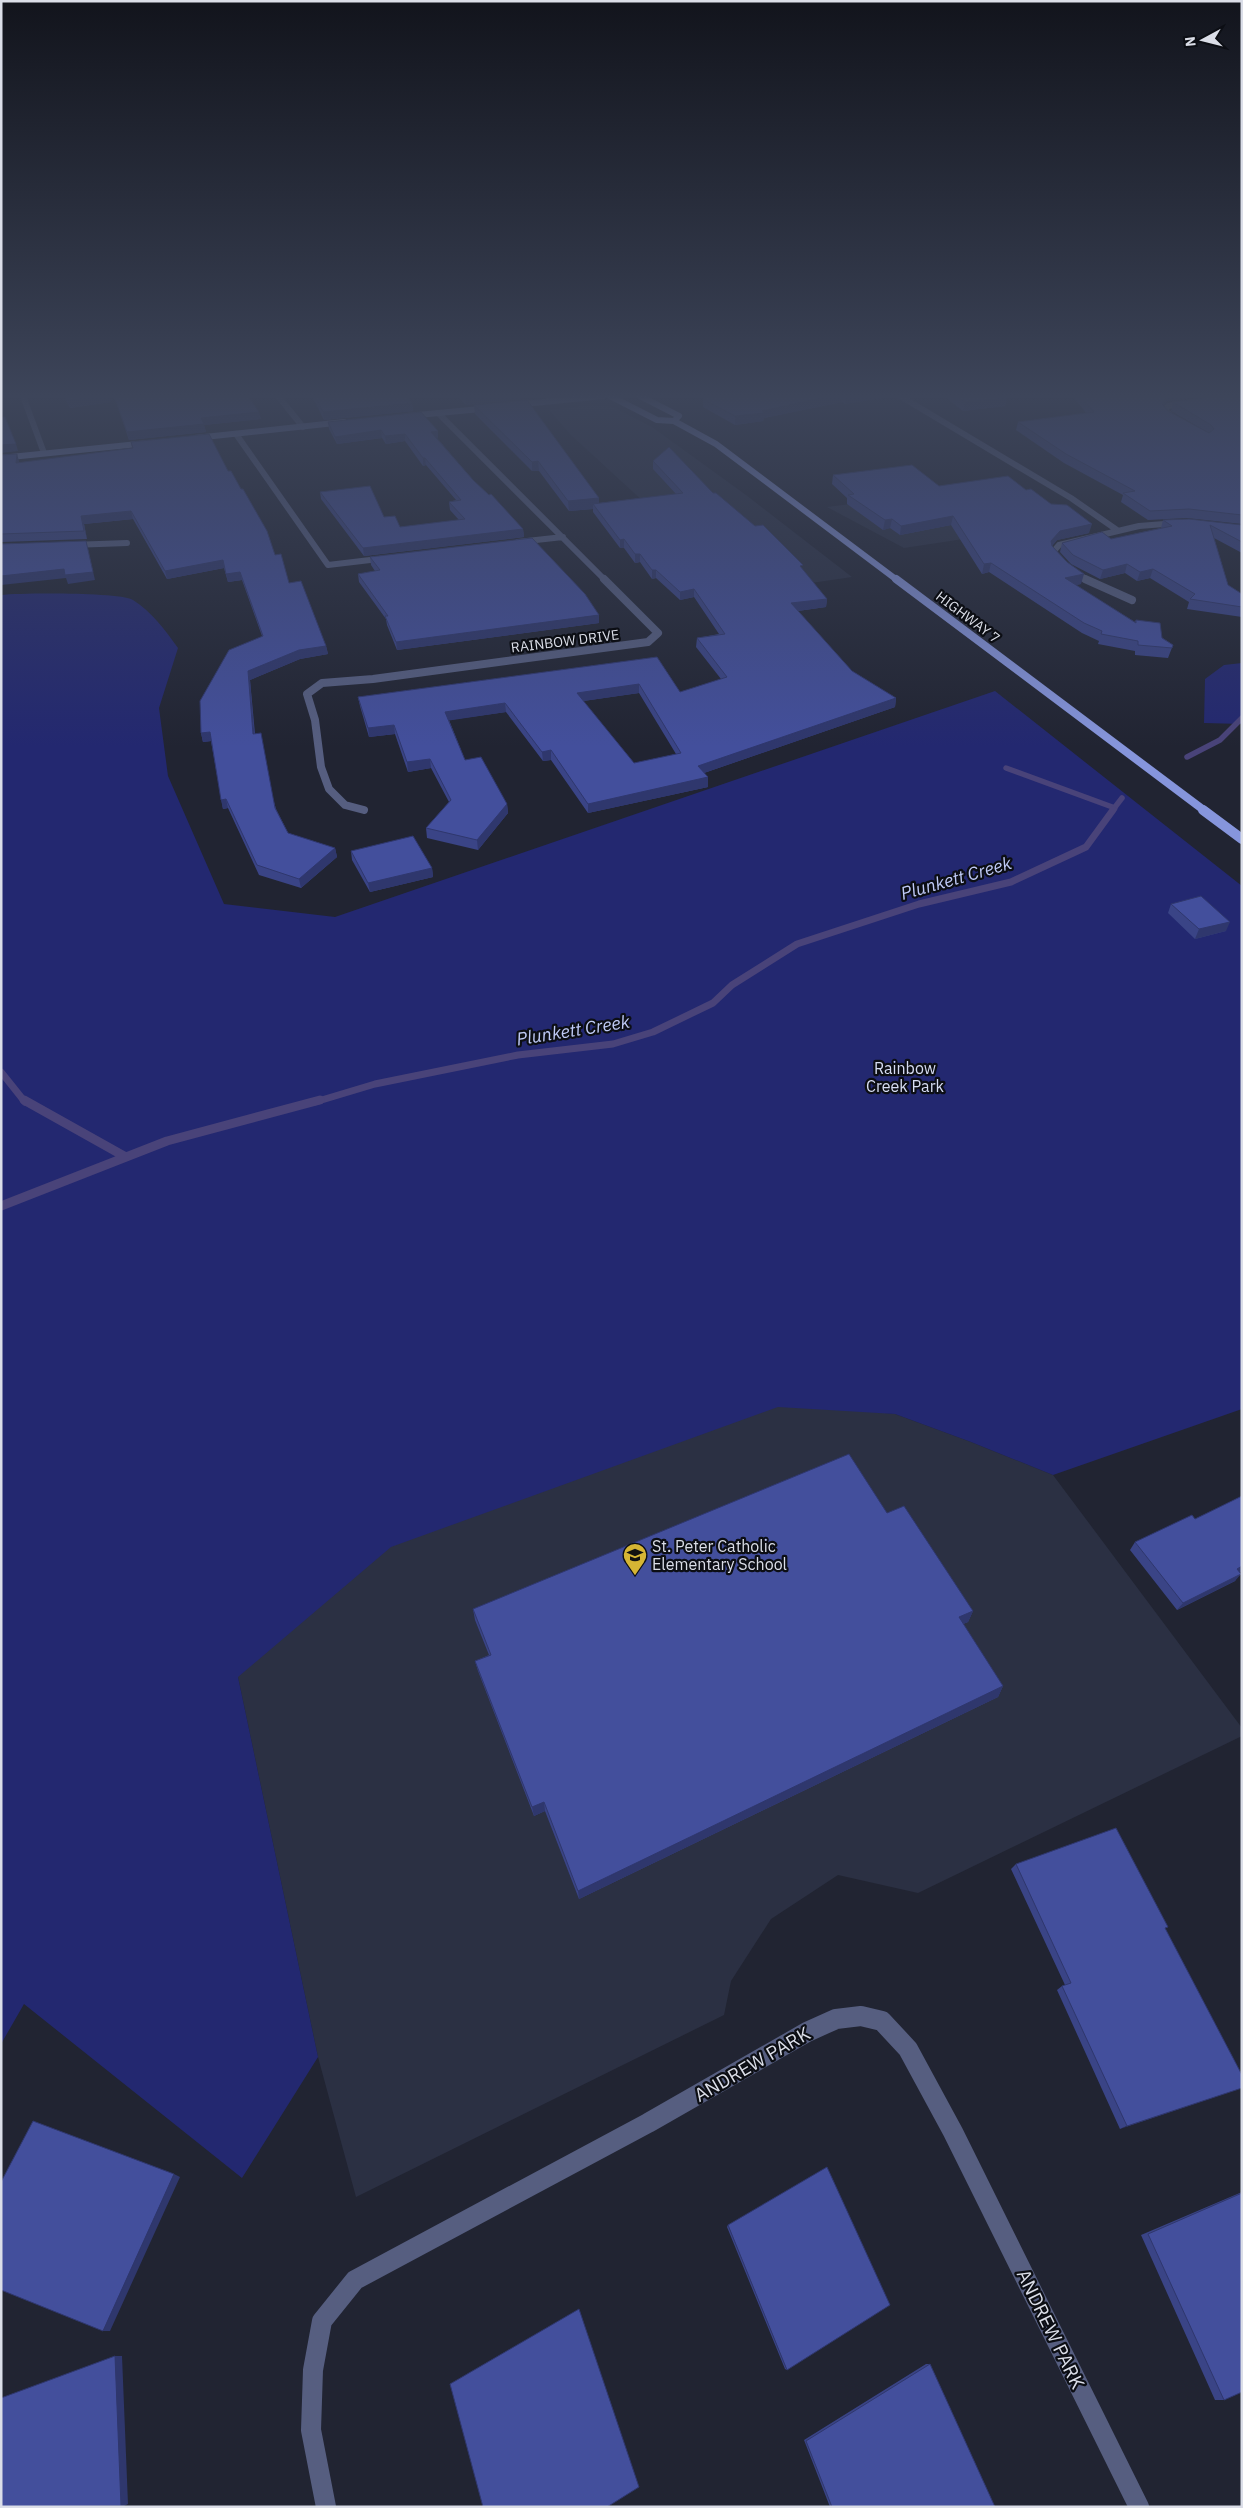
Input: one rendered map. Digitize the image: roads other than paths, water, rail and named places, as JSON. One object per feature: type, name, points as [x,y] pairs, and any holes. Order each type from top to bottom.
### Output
[{"type":"main road","name":"HIGHWAY 7","points":[[809,513],[1242,839]]},
{"type":"street","points":[[292,513],[328,565],[395,557]]},
{"type":"street","name":"RAINBOW DRIVE","points":[[364,810],[345,805],[328,791],[318,749],[312,711],[307,703],[307,694],[322,683],[373,679],[648,642],[658,633],[539,513]]},
{"type":"street","points":[[1093,513],[1117,530]]},
{"type":"street","points":[[1132,600],[1100,587],[1058,560],[1053,552],[1059,545],[1117,530],[1154,524],[1186,523]]},
{"type":"street","points":[[508,544],[563,537]]},
{"type":"street","points":[[59,545],[127,542]]},
{"type":"street","name":"ANDREW PARK","points":[[326,2507],[311,2430],[313,2370],[322,2321],[355,2280],[648,2124],[807,2032],[836,2019],[862,2016],[882,2021],[908,2049],[953,2132],[1139,2507]]},
{"type":"waterway","name":"Plunkett Creek","points":[[1187,757],[1220,740],[1242,718]]},
{"type":"waterway","points":[[1006,768],[1114,808]]},
{"type":"waterway","name":"Plunkett Creek","points":[[1114,808],[1122,798]]},
{"type":"waterway","name":"Plunkett Creek","points":[[1112,811],[1114,808]]},
{"type":"waterway","name":"Plunkett Creek","points":[[315,1102],[375,1084],[518,1055],[613,1044],[653,1032],[713,1003],[732,985],[797,944],[919,904],[1011,882],[1086,847],[1113,810]]},
{"type":"waterway","points":[[1,1072],[25,1102]]},
{"type":"waterway","points":[[24,1100],[124,1156]]},
{"type":"waterway","name":"Plunkett Creek","points":[[1,1206],[167,1141],[320,1100]]},
{"type":"place","name":"St. Peter Catholic Elementary School","points":[[635,1576]]},
{"type":"park label","name":"Rainbow Creek Park","points":[[905,1077]]}]
